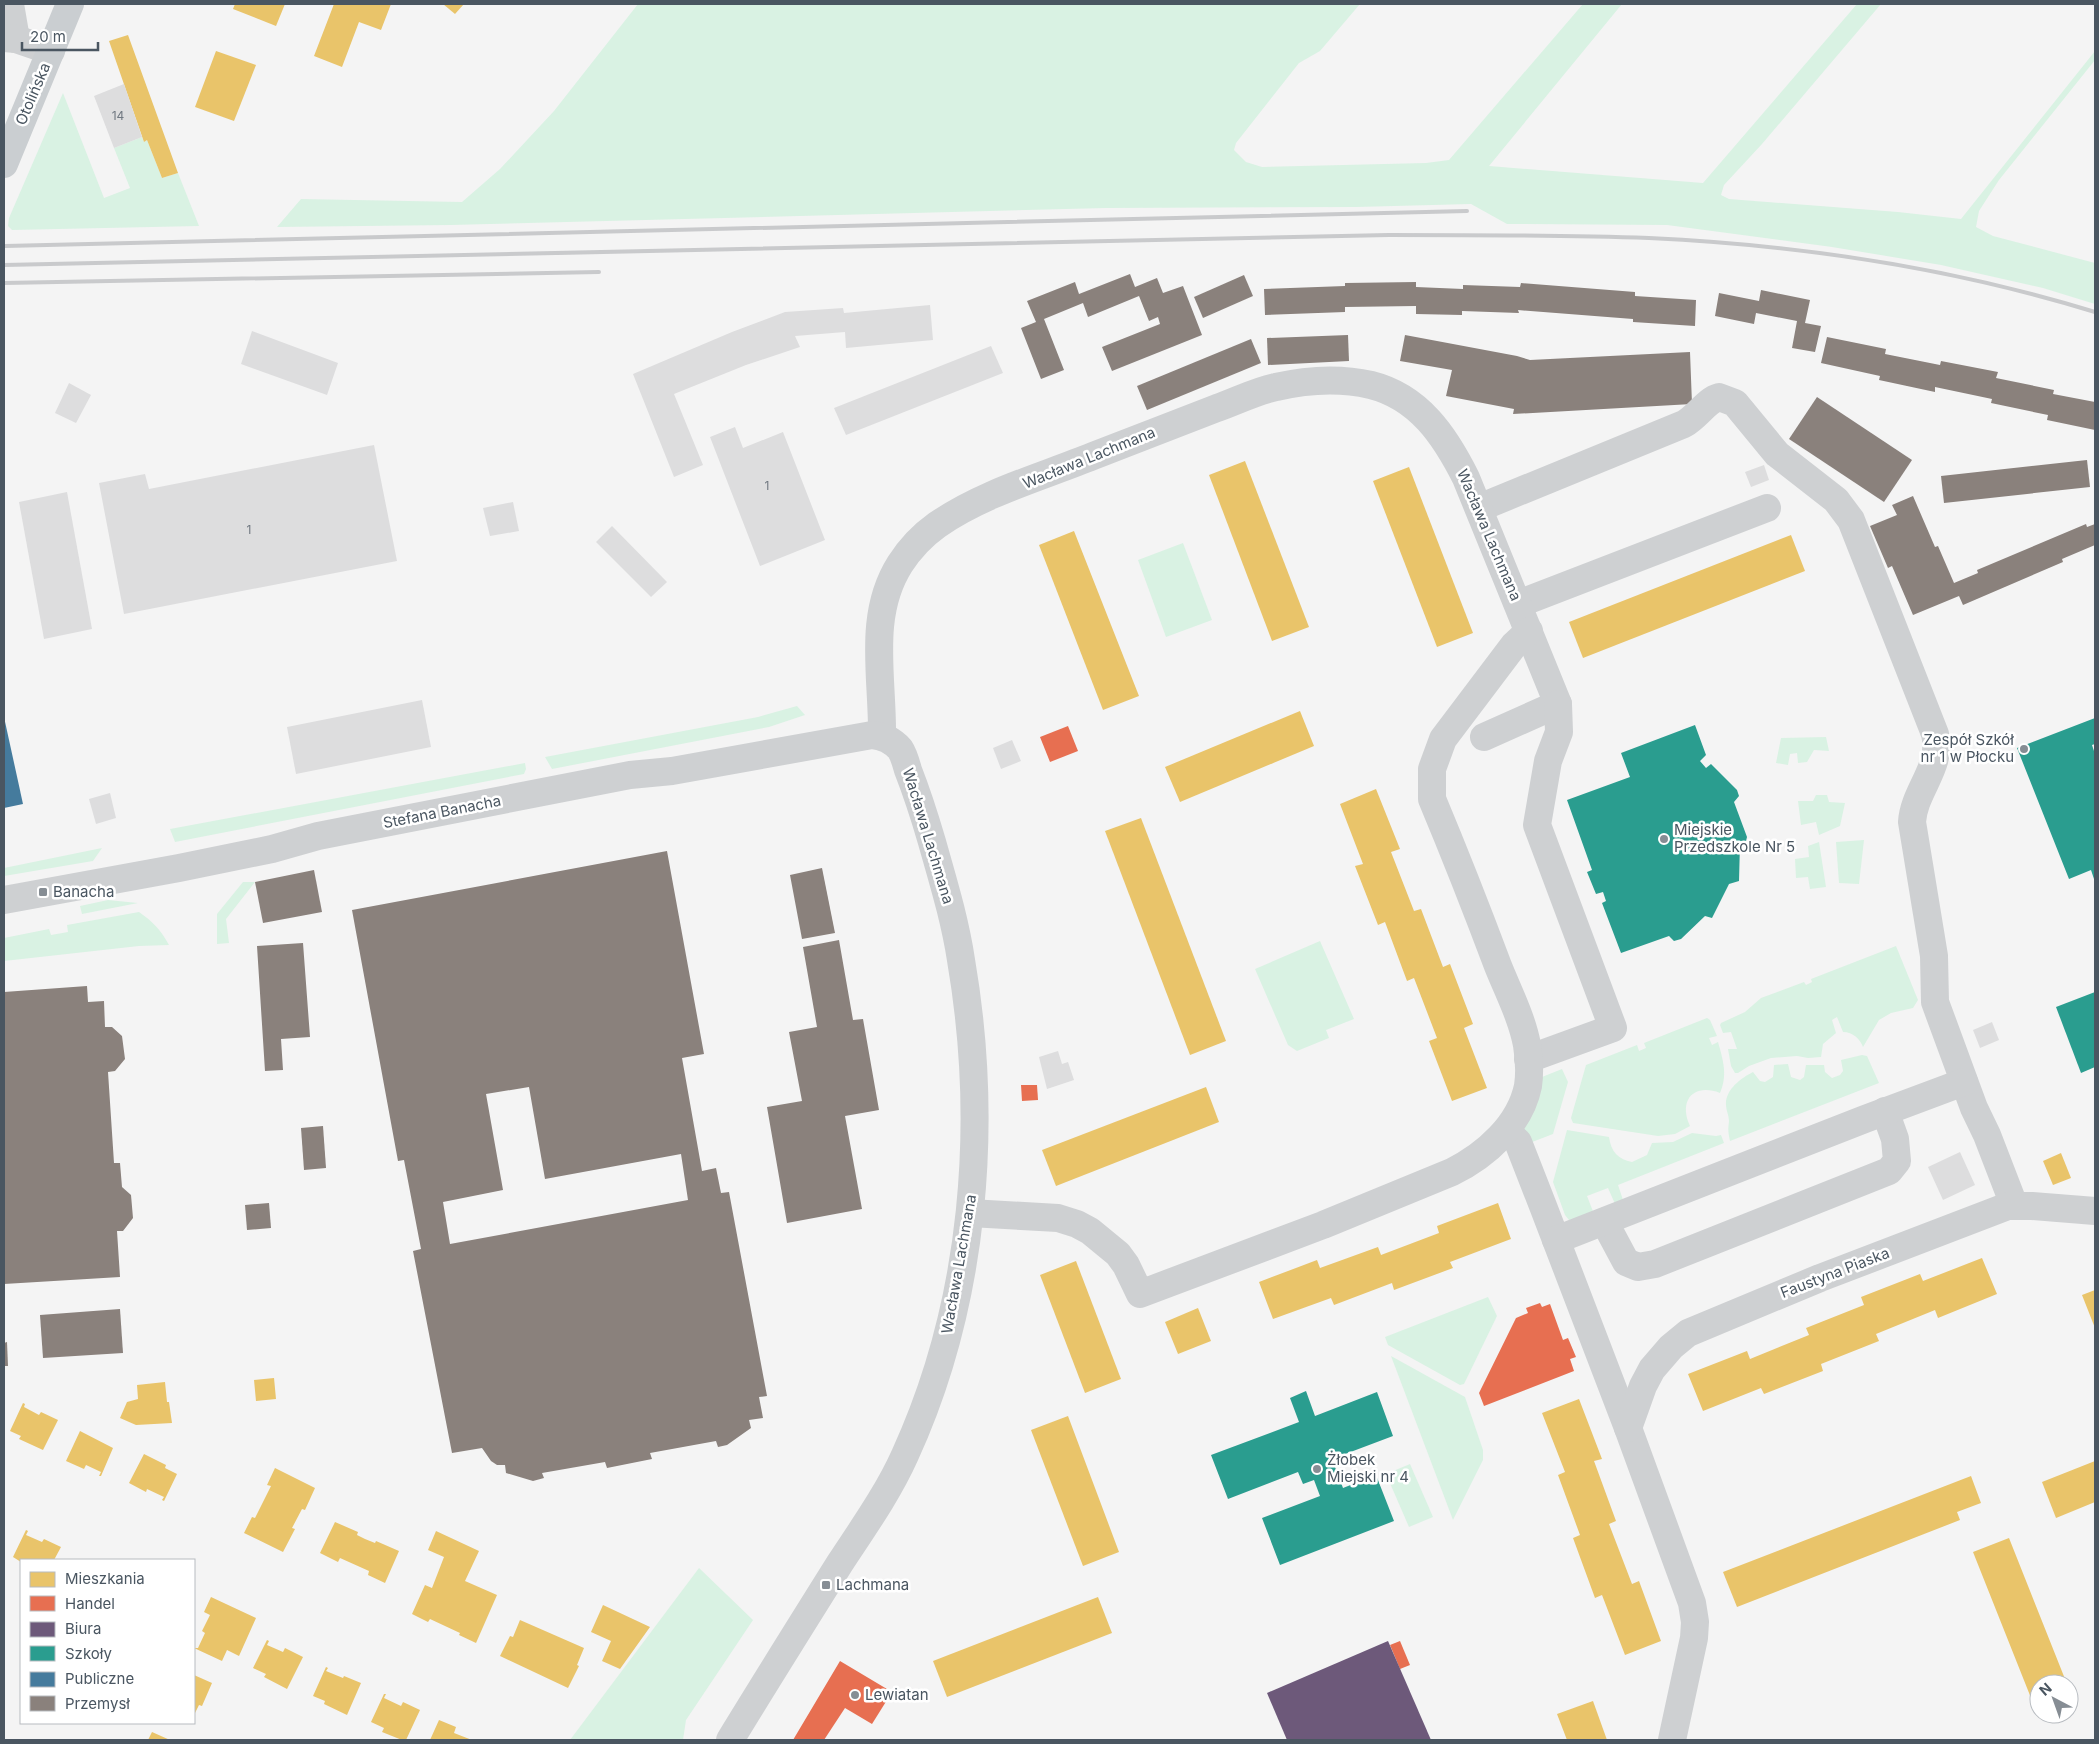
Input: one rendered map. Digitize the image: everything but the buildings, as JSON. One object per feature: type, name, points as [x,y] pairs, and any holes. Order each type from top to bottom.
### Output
[{"type":"main road","name":"Otolińska","points":[[4,164],[70,4]]},
{"type":"street","points":[[10,4],[10,39]]},
{"type":"street","name":"Otolińska","points":[[10,39],[51,51]]},
{"type":"street","name":"Wacława Lachmana","points":[[730,1740],[877,1505],[905,1455],[925,1406],[946,1338],[964,1256],[974,1169],[974,1090],[972,1042],[961,957],[944,883],[917,793],[901,750],[882,736],[879,661],[882,608],[890,581],[901,562],[926,535],[938,525],[994,495],[1273,387],[1319,381],[1364,384],[1399,395],[1416,407],[1434,425],[1456,458],[1479,508],[1558,704],[1559,732],[1548,761],[1537,825],[1613,1028],[1528,1059]]},
{"type":"street","points":[[1479,508],[1684,424],[1696,417],[1715,398],[1720,397],[1728,399],[1735,404],[1777,454],[1843,508],[1851,520],[1937,743],[1936,759],[1914,811],[1912,828],[1934,956],[1935,1002],[1974,1108],[2003,1173],[2014,1205]]},
{"type":"street","points":[[1518,604],[1767,508]]},
{"type":"street","points":[[970,1213],[1058,1218],[1077,1224],[1090,1231],[1118,1254],[1126,1265],[1140,1294],[1323,1225],[1452,1172],[1478,1157],[1506,1131],[1518,1111],[1528,1088],[1529,1076],[1525,1036],[1432,799],[1431,776],[1438,749],[1450,728],[1514,645],[1529,632]]},
{"type":"street","points":[[1484,737],[1558,704]]},
{"type":"street","name":"Stefana Banacha","points":[[4,900],[179,868],[272,849],[318,836],[630,775],[672,771],[850,738],[882,736]]},
{"type":"street","points":[[1556,1240],[1964,1082]]},
{"type":"street","points":[[1606,1220],[1614,1241],[1626,1262],[1638,1267],[1664,1261],[1889,1171],[1897,1161],[1895,1139],[1885,1111]]},
{"type":"street","points":[[1506,1131],[1518,1142],[1688,1589],[1694,1612],[1694,1638],[1672,1740]]},
{"type":"street","name":"Faustyna Piaska","points":[[1628,1428],[1643,1386],[1650,1373],[1664,1354],[1688,1333],[1820,1278],[2014,1205],[2095,1211]]},
{"type":"green space","points":[[638,4],[1360,4],[1320,51],[1299,63],[1236,143],[1234,150],[1246,162],[1262,167],[1426,163],[1449,160],[1583,4],[1622,4],[1489,166],[1703,183],[1857,4],[1881,4],[1762,144],[1724,185],[1721,195],[1729,199],[1898,212],[1961,219],[2095,51],[2095,60],[1999,180],[1979,211],[1976,227],[1993,236],[2095,263],[2095,304],[2043,288],[1941,265],[1832,247],[1667,225],[1507,224],[1471,204],[1356,207],[1106,208],[451,225],[277,227],[301,199],[462,202],[500,169],[554,111]]},
{"type":"green space","points":[[63,93],[104,198],[130,188],[114,148],[142,137],[144,142],[147,140],[162,178],[178,173],[199,226],[12,230],[8,226],[9,218]]},
{"type":"green space","points":[[1183,543],[1212,620],[1166,637],[1138,560]]},
{"type":"green space","points":[[797,706],[805,715],[769,727],[552,769],[545,757],[758,717]]},
{"type":"green space","points":[[1826,737],[1829,751],[1814,750],[1807,762],[1798,763],[1797,753],[1790,754],[1788,765],[1776,763],[1781,738]]},
{"type":"green space","points":[[525,763],[526,769],[524,774],[175,842],[170,829]]},
{"type":"green space","points":[[1816,795],[1827,795],[1829,802],[1845,803],[1840,826],[1819,835],[1816,822],[1801,825],[1798,801],[1813,801]]},
{"type":"green space","points":[[1864,840],[1859,884],[1839,883],[1836,842]]},
{"type":"green space","points":[[1819,842],[1826,887],[1810,889],[1808,877],[1796,878],[1795,859],[1809,857],[1808,846]]},
{"type":"green space","points":[[102,848],[93,861],[4,876],[4,868]]},
{"type":"green space","points":[[243,882],[255,882],[226,919],[229,943],[217,944],[217,914]]},
{"type":"green space","points":[[108,900],[138,903],[82,914],[80,906]]},
{"type":"green space","points":[[139,912],[156,926],[169,945],[139,946],[4,961],[4,938],[49,929],[51,935],[68,932],[67,925]]},
{"type":"green space","points":[[1320,941],[1354,1019],[1326,1030],[1329,1038],[1297,1051],[1288,1045],[1255,969]]},
{"type":"green space","points":[[1896,946],[1918,1000],[1913,1008],[1891,1013],[1879,1020],[1863,1047],[1856,1036],[1843,1032],[1837,1017],[1832,1020],[1836,1033],[1823,1044],[1821,1057],[1771,1058],[1735,1073],[1731,1066],[1728,1049],[1737,1049],[1731,1032],[1723,1033],[1721,1023],[1745,1012],[1761,998],[1804,982],[1806,985],[1812,982],[1811,979]]},
{"type":"green space","points":[[1707,1018],[1710,1020],[1717,1036],[1709,1038],[1712,1045],[1718,1042],[1723,1061],[1724,1080],[1720,1093],[1703,1090],[1696,1092],[1687,1101],[1687,1117],[1690,1126],[1675,1134],[1658,1136],[1573,1123],[1571,1118],[1586,1065],[1637,1045],[1639,1051],[1646,1048],[1644,1043]]},
{"type":"green space","points":[[1862,1055],[1867,1056],[1879,1083],[1730,1141],[1728,1131],[1729,1119],[1726,1107],[1728,1094],[1735,1085],[1753,1072],[1760,1081],[1765,1082],[1773,1077],[1774,1065],[1788,1064],[1791,1077],[1800,1080],[1804,1077],[1806,1065],[1824,1065],[1825,1072],[1832,1078],[1840,1075],[1843,1071],[1841,1060]]},
{"type":"green space","points":[[1562,1069],[1568,1082],[1553,1134],[1527,1144],[1521,1124],[1537,1079]]},
{"type":"green space","points":[[1567,1130],[1609,1137],[1613,1151],[1619,1157],[1632,1162],[1647,1155],[1652,1143],[1673,1142],[1692,1133],[1721,1135],[1724,1143],[1618,1185],[1624,1203],[1616,1206],[1608,1188],[1587,1196],[1594,1214],[1569,1220],[1565,1215],[1553,1182]]},
{"type":"green space","points":[[1488,1297],[1497,1316],[1464,1384],[1460,1385],[1388,1345],[1385,1337]]},
{"type":"green space","points":[[1391,1356],[1465,1397],[1483,1450],[1483,1460],[1453,1520]]},
{"type":"green space","points":[[1410,1464],[1433,1517],[1409,1527],[1386,1474]]},
{"type":"green space","points":[[699,1568],[753,1620],[686,1720],[683,1740],[570,1740]]},
{"type":"railway","points":[[5,246],[1467,211]]},
{"type":"railway","points":[[4,265],[1389,235],[1584,236],[1705,241],[1762,246],[1875,261],[1986,283],[2041,296],[2095,312]]},
{"type":"railway","points":[[4,283],[599,272]]},
{"type":"place","name":"Zespół Szkół nr 1 w Płocku","points":[[2024,749]]},
{"type":"place","name":"Miejskie Przedszkole Nr 5","points":[[1664,839]]},
{"type":"place","name":"Banacha","points":[[43,892]]},
{"type":"place","name":"Żłobek Miejski nr 4","points":[[1317,1469]]},
{"type":"place","name":"Lachmana","points":[[826,1585]]},
{"type":"place","name":"Lewiatan","points":[[855,1695]]}]
